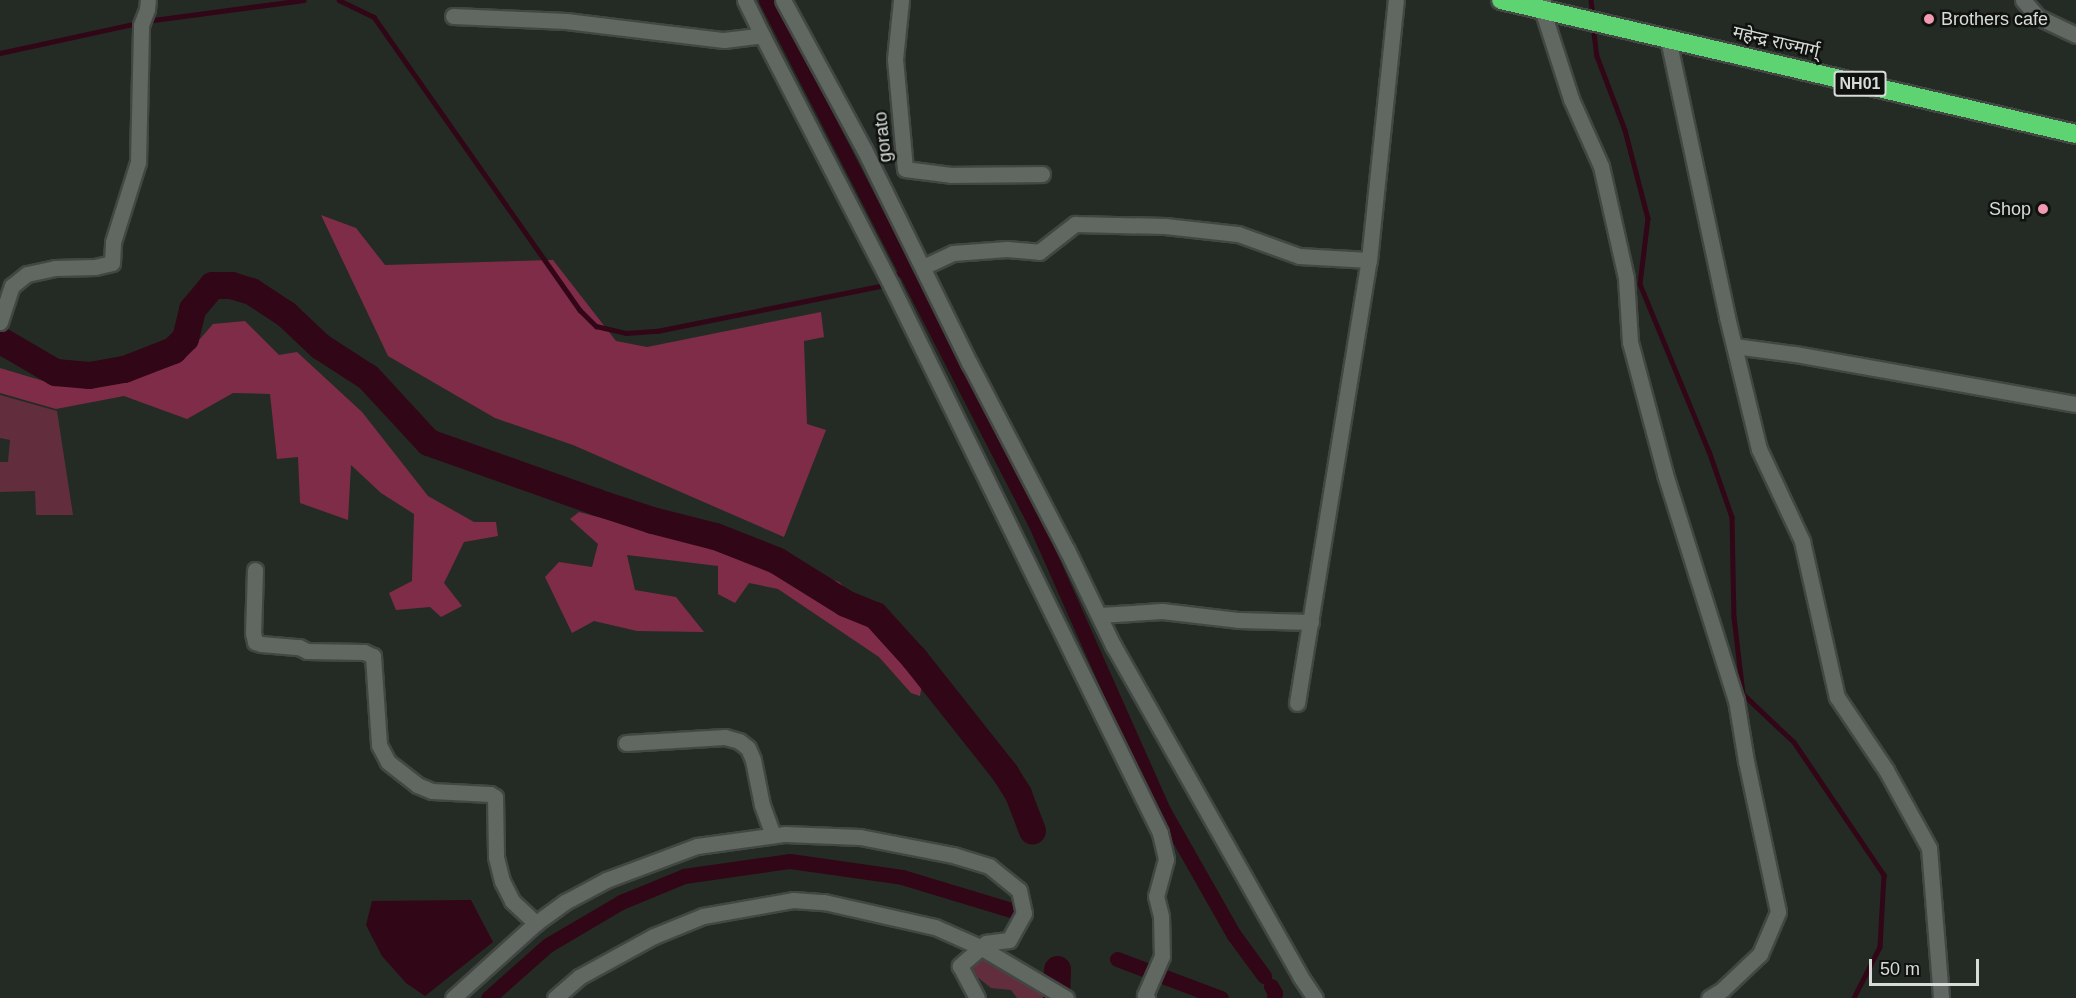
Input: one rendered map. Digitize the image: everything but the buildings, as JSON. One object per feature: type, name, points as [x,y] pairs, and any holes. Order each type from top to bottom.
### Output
[{"type":"highway","name":"महेन्द्र राज्मार्ग्","points":[[1501,0],[1547,7],[1644,34],[2076,134]]},
{"type":"street","points":[[745,0],[896,296],[1160,833],[1166,859],[1156,896],[1161,916],[1160,963],[1146,996]]},
{"type":"street","points":[[783,0],[864,149],[1154,721],[1300,976],[1315,998]]},
{"type":"street","name":"gorato","points":[[901,0],[895,59],[905,169],[951,175],[1042,174]]},
{"type":"street","points":[[1297,703],[1369,261],[1396,0]]},
{"type":"street","points":[[2023,0],[2038,16],[2076,35]]},
{"type":"street","points":[[0,322],[12,286],[27,274],[55,268],[95,267],[112,263],[113,242],[138,162],[141,25],[147,5]]},
{"type":"street","points":[[1547,7],[1571,99],[1600,166],[1626,278],[1630,342],[1665,474],[1736,700],[1746,761],[1778,912],[1760,954],[1722,990],[1709,998]]},
{"type":"street","points":[[453,15],[566,21],[724,40],[762,35]]},
{"type":"street","points":[[1668,39],[1734,346],[1759,449],[1802,541],[1837,697],[1886,770],[1929,848],[1941,998]]},
{"type":"street","points":[[923,267],[953,253],[1007,249],[1039,252],[1075,224],[1165,226],[1238,234],[1299,256],[1369,261]]},
{"type":"street","points":[[1734,346],[1796,354],[2076,404]]},
{"type":"street","points":[[255,570],[252,633],[255,642],[299,647],[307,651],[364,652],[373,656],[379,745],[388,762],[417,784],[432,791],[495,796],[497,803],[496,857],[502,881],[512,901],[536,923]]},
{"type":"street","points":[[1099,615],[1162,611],[1239,620],[1311,622]]},
{"type":"street","points":[[626,743],[725,737],[740,741],[748,748],[753,759],[762,805],[773,835]]},
{"type":"street","points":[[453,998],[536,923],[566,902],[631,869],[697,846],[773,835],[860,837],[904,843],[989,866],[1019,890],[1024,913],[1009,940],[986,943],[960,966],[976,998]]},
{"type":"street","points":[[555,998],[579,977],[674,927],[703,915],[793,900],[824,902],[935,927],[980,947],[1066,998]]},
{"type":"shaded area","points":[[321,215],[356,228],[385,265],[553,260],[616,341],[647,347],[821,312],[824,337],[804,341],[807,424],[826,430],[784,537],[573,445],[495,418],[388,356]]},
{"type":"shaded area","points":[[245,321],[279,355],[297,352],[362,412],[428,496],[474,522],[496,522],[498,536],[464,542],[444,583],[462,606],[441,617],[430,607],[396,610],[389,593],[412,581],[414,514],[381,493],[351,465],[348,520],[300,503],[298,457],[277,459],[270,394],[233,393],[187,419],[124,396],[56,409],[0,393],[0,368],[50,383],[122,382],[187,354],[213,324]]},
{"type":"shaded area","points":[[0,395],[57,411],[73,515],[36,515],[35,491],[0,492],[0,462],[8,462],[10,440],[0,438]]},
{"type":"shaded area","points":[[579,512],[723,550],[788,564],[839,582],[866,609],[923,678],[920,696],[911,693],[879,657],[778,589],[749,583],[735,603],[718,594],[718,566],[627,555],[635,590],[676,597],[704,632],[637,631],[594,621],[572,633],[545,577],[559,562],[592,567],[598,544],[570,519]]},
{"type":"shaded area","points":[[471,900],[493,942],[425,996],[406,983],[382,956],[366,925],[372,901]]},
{"type":"shaded area","points":[[980,957],[1055,998],[1017,998],[1011,990],[991,988],[971,972]]},
{"type":"waterway","points":[[146,21],[304,0]]},
{"type":"waterway","points":[[339,0],[374,17],[580,310],[596,326],[626,333],[657,331],[880,286]]},
{"type":"waterway","points":[[766,0],[1036,525],[1164,812],[1234,935],[1264,976]]},
{"type":"waterway","points":[[1591,0],[1593,17]]},
{"type":"waterway","points":[[0,53],[138,23]]},
{"type":"waterway","points":[[1593,25],[1597,56],[1625,130],[1648,218],[1640,284],[1709,451],[1732,517],[1734,617],[1743,694],[1794,742],[1884,875],[1880,947],[1854,998]]},
{"type":"waterway","points":[[895,275],[904,272]]},
{"type":"waterway","points":[[0,340],[55,372],[89,375],[124,369],[173,350],[185,338],[192,309],[212,285],[231,285],[251,291],[286,314],[320,346],[368,377],[428,442],[597,502],[652,520],[715,536],[776,560],[845,603],[875,615],[914,658],[1005,773],[1018,794],[1032,830]]},
{"type":"waterway","points":[[488,998],[548,945],[621,902],[684,876],[790,861],[902,877],[1011,910]]},
{"type":"waterway","points":[[1117,959],[1221,998]]},
{"type":"waterway","points":[[1056,998],[1057,969]]},
{"type":"waterway","points":[[1271,986],[1275,993],[1274,998]]},
{"type":"place","name":"Brothers cafe","points":[[1929,19]]},
{"type":"place","name":"Shop","points":[[2043,209]]}]
